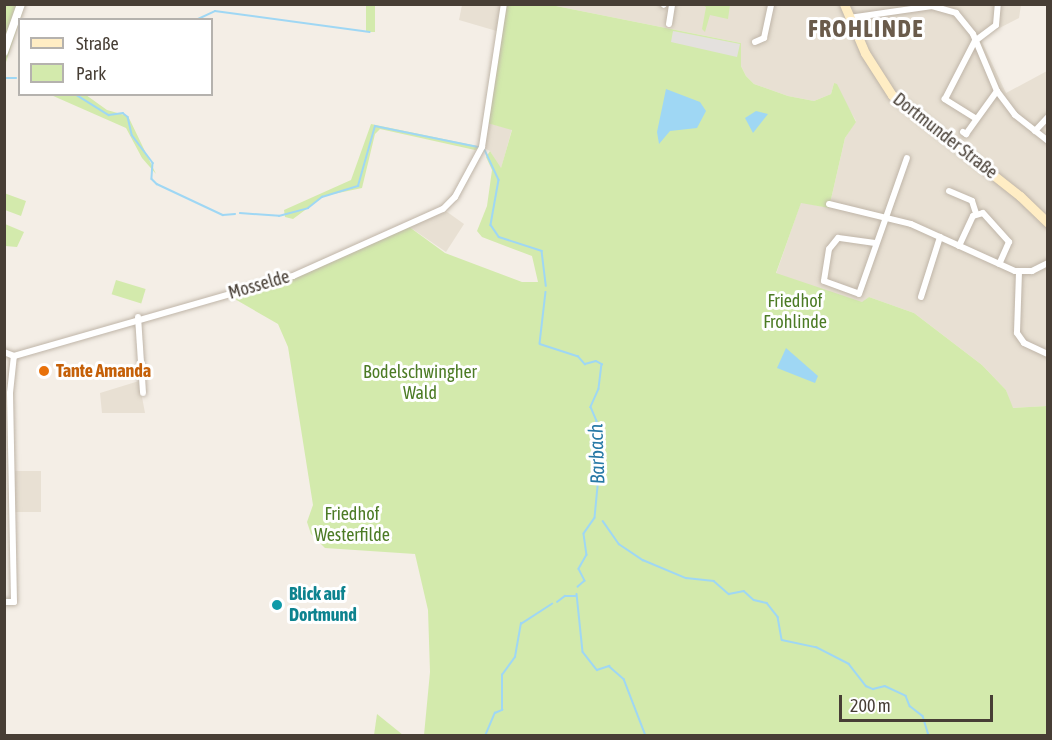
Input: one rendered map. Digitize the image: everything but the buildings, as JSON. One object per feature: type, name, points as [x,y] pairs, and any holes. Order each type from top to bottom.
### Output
[{"type":"main road","name":"Dortmunder Straße","points":[[844,4],[875,72],[892,95],[1045,220]]},
{"type":"street","points":[[4,52],[21,4]]},
{"type":"street","name":"Mosselde","points":[[14,356],[138,317],[293,276],[443,209],[455,197],[479,154],[504,4]]},
{"type":"street","points":[[669,24],[672,4]]},
{"type":"street","points":[[755,42],[764,38],[771,4]]},
{"type":"street","points":[[975,118],[945,99],[975,40],[996,25],[998,4]]},
{"type":"street","points":[[849,18],[940,6],[965,21],[997,91],[1015,115],[1047,141]]},
{"type":"street","points":[[963,132],[966,134],[975,118],[997,91]]},
{"type":"street","points":[[1035,131],[1047,117]]},
{"type":"street","points":[[875,243],[838,238],[829,249],[824,280],[859,294],[884,216],[907,158]]},
{"type":"street","points":[[949,191],[972,201],[976,213],[959,246]]},
{"type":"street","points":[[829,204],[884,216],[940,237],[1019,272],[1032,271],[1047,263]]},
{"type":"street","points":[[976,213],[983,213],[1008,239],[999,264]]},
{"type":"street","points":[[1045,220],[1047,229]]},
{"type":"street","points":[[921,297],[940,237]]},
{"type":"street","points":[[1019,272],[1017,333],[1024,343],[1047,354]]},
{"type":"street","points":[[138,317],[143,393]]},
{"type":"street","points":[[4,352],[14,356],[10,393],[14,602],[4,602]]},
{"type":"shaded area","points":[[462,5],[504,5],[500,32],[459,20]]},
{"type":"shaded area","points":[[551,5],[1021,5],[1019,18],[980,38],[1006,93],[1047,71],[1047,406],[1012,408],[1006,390],[982,365],[914,313],[869,297],[862,303],[776,274],[801,202],[829,208],[845,138],[856,121],[834,83],[831,94],[814,101],[788,96],[754,84],[746,76],[741,66],[741,43]]},
{"type":"shaded area","points":[[673,31],[740,44],[737,57],[671,42]]},
{"type":"shaded area","points":[[487,123],[512,129],[501,169],[490,151],[482,147]]},
{"type":"shaded area","points":[[443,209],[464,224],[446,252],[408,226]]},
{"type":"shaded area","points":[[139,381],[145,413],[102,413],[100,393]]},
{"type":"shaded area","points":[[15,471],[41,471],[41,512],[15,512]]},
{"type":"green space","points":[[6,5],[25,5],[21,18],[18,18],[18,26],[5,65]]},
{"type":"green space","points":[[366,5],[375,5],[375,32],[366,32]]},
{"type":"green space","points":[[504,5],[551,5],[741,43],[741,66],[746,76],[754,84],[788,96],[814,101],[831,94],[834,83],[837,84],[856,122],[845,138],[829,208],[801,203],[776,273],[862,302],[869,297],[914,313],[982,365],[1006,390],[1013,408],[1047,406],[1047,735],[424,735],[430,672],[428,610],[415,554],[325,548],[311,534],[307,522],[313,505],[288,347],[278,324],[233,298],[233,294],[279,283],[408,226],[445,253],[522,282],[538,282],[532,256],[482,237],[477,231],[487,206],[492,170],[486,157],[490,151],[501,168],[512,130],[487,123]]},
{"type":"green space","points":[[702,5],[730,5],[728,19],[710,15],[705,32],[702,29],[706,7]]},
{"type":"green space","points":[[53,96],[87,96],[107,110],[128,116],[156,174],[142,158],[126,128]]},
{"type":"green space","points":[[371,124],[482,147],[475,150],[380,129],[375,134],[362,188],[324,196],[293,219],[285,217],[284,210],[351,180]]},
{"type":"green space","points":[[4,193],[26,201],[21,216],[5,210]]},
{"type":"green space","points":[[5,224],[24,232],[17,247],[5,246]]},
{"type":"green space","points":[[116,280],[146,289],[141,303],[112,294]]},
{"type":"green space","points":[[377,714],[403,735],[374,735]]},
{"type":"water","points":[[666,89],[700,102],[706,111],[697,128],[670,131],[659,144],[657,132]]},
{"type":"water","points":[[756,111],[768,114],[753,133],[745,118]]},
{"type":"water","points":[[786,348],[818,376],[815,383],[777,368]]},
{"type":"waterway","points":[[200,18],[215,11],[370,32]]},
{"type":"waterway","points":[[5,78],[16,78]]},
{"type":"waterway","points":[[78,96],[109,115],[123,113],[128,117],[132,135],[153,163],[152,179],[157,184],[223,215],[235,214]]},
{"type":"waterway","points":[[240,213],[279,216],[308,208],[322,197],[358,186],[375,126],[478,147]]},
{"type":"waterway","name":"Barbach","points":[[485,150],[499,180],[491,225],[499,237],[542,251],[546,286]]},
{"type":"waterway","name":"Barbach","points":[[546,292],[540,344],[578,356],[585,364],[596,361],[602,364],[599,389],[591,407],[597,421],[592,457],[600,466],[595,518],[584,534],[587,555],[579,569],[585,581],[578,587]]},
{"type":"waterway","points":[[603,521],[619,544],[643,560],[686,578],[714,581],[729,594],[744,591],[754,600],[767,603],[778,617],[782,640],[816,647],[849,664],[866,686],[873,689],[885,686],[906,696],[910,706],[923,716],[929,736]]},
{"type":"waterway","name":"Barbach","points":[[577,594],[583,652],[597,670],[609,666],[624,679],[646,736]]},
{"type":"waterway","points":[[557,602],[565,596],[576,596]]},
{"type":"waterway","points":[[485,736],[495,713],[502,710],[502,675],[515,657],[521,624],[552,604]]},
{"type":"place","name":"Tante Amanda","points":[[44,371]]},
{"type":"place","name":"Blick auf Dortmund","points":[[277,605]]},
{"type":"district","name":"FROHLINDE","points":[[866,29]]},
{"type":"park label","name":"Friedhof Frohlinde","points":[[795,312]]},
{"type":"park label","name":"Bodelschwingher Wald","points":[[420,383]]},
{"type":"park label","name":"Friedhof Westerfilde","points":[[352,525]]}]
